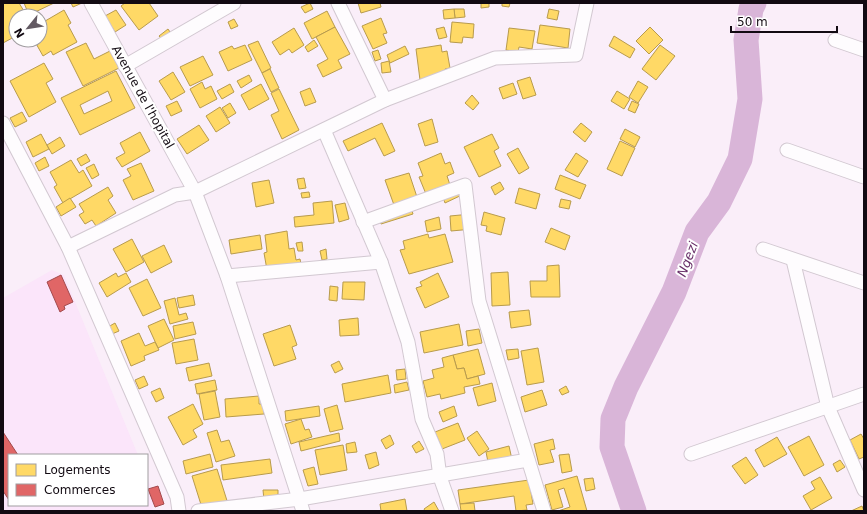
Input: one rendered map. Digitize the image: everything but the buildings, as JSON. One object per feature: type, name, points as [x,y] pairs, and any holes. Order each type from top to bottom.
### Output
[{"type":"street","name":"Avenue de l'hopital","points":[[91,3],[195,192],[227,276],[302,505]]},
{"type":"street","points":[[125,66],[234,3]]},
{"type":"street","points":[[338,3],[385,100]]},
{"type":"street","points":[[68,247],[175,195],[195,192],[385,100],[495,58],[576,55],[587,3]]},
{"type":"street","points":[[834,40],[864,50]]},
{"type":"street","points":[[3,123],[68,247],[177,497],[180,511]]},
{"type":"street","points":[[324,130],[381,262],[408,342],[422,419],[437,454],[440,476],[452,511]]},
{"type":"street","points":[[787,150],[864,177]]},
{"type":"street","points":[[364,222],[465,185],[480,302],[544,511]]},
{"type":"street","points":[[763,250],[864,283]]},
{"type":"street","points":[[793,260],[828,407],[864,490]]},
{"type":"street","points":[[227,276],[381,262]]},
{"type":"street","points":[[692,454],[864,394]]},
{"type":"street","points":[[198,511],[302,505],[440,476],[528,460]]},
{"type":"shaded area","points":[[52,270],[64,275],[138,454],[8,454],[8,506],[148,506],[148,480],[155,497],[152,511],[3,511],[3,298]]},
{"type":"waterway","name":"Ngezi","points":[[634,511],[612,447],[613,419],[626,387],[674,292],[697,232],[719,202],[740,159],[750,99],[746,40],[751,9],[754,3]]}]
